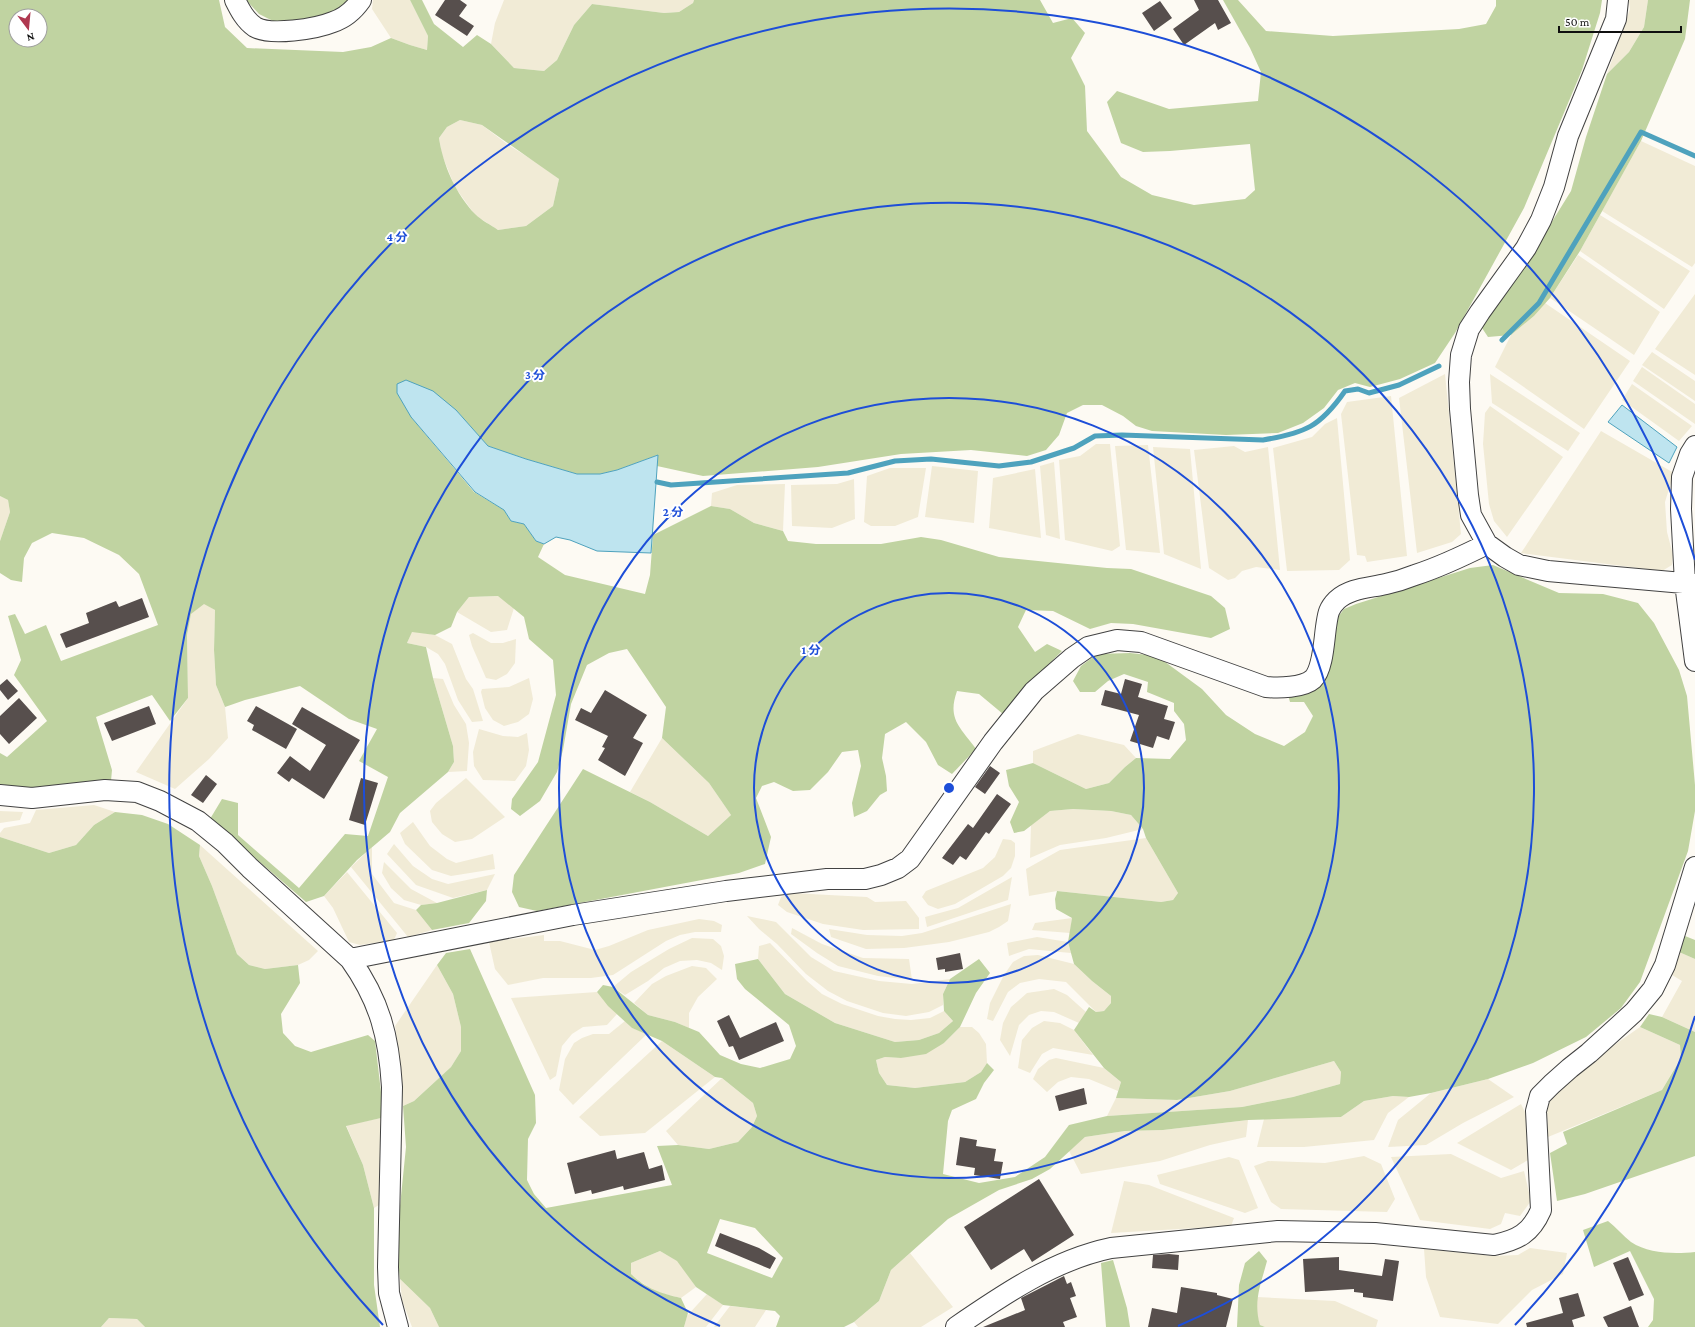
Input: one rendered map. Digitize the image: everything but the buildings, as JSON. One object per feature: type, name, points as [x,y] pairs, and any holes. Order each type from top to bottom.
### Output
[{"type":"street","points":[[235,0],[242,14],[255,27],[272,31],[291,31],[334,22],[352,11],[361,0]]},
{"type":"street","points":[[1618,0],[1616,19],[1568,136],[1554,187],[1541,220],[1526,248],[1469,329],[1461,355],[1459,382],[1460,409],[1468,495],[1471,515],[1487,544],[1505,557],[1520,564],[1548,571],[1690,584]]},
{"type":"street","points":[[1695,446],[1690,454],[1682,477],[1681,509],[1690,584],[1695,661]]},
{"type":"street","points":[[350,959],[573,915],[696,896],[827,879],[865,879],[881,875],[898,868],[910,859],[993,742],[1034,691],[1072,658],[1088,647],[1117,640],[1141,642],[1266,687],[1280,688],[1297,686],[1312,680],[1319,669],[1329,608],[1338,598],[1363,588],[1386,584],[1416,575],[1454,560],[1487,544]]},
{"type":"street","points":[[0,795],[32,798],[106,790],[136,792],[160,801],[198,821],[225,843],[350,959],[363,977],[375,1001],[385,1029],[391,1061],[392,1087],[388,1267],[389,1293],[398,1327]]},
{"type":"street","points":[[956,1327],[1016,1288],[1047,1271],[1095,1251],[1111,1248],[1278,1231],[1375,1233],[1494,1245],[1510,1242],[1526,1233],[1536,1223],[1541,1210],[1536,1110],[1540,1096],[1634,1012],[1654,989],[1665,965],[1695,867]]},
{"type":"shaded area","points":[[373,0],[410,0],[428,36],[427,50],[391,38],[372,9]]},
{"type":"shaded area","points":[[504,0],[694,0],[693,3],[679,12],[664,13],[592,4],[574,25],[557,60],[544,71],[514,68],[491,44],[495,23]]},
{"type":"shaded area","points":[[1629,0],[1648,0],[1644,27],[1629,52],[1607,74],[1630,9]]},
{"type":"shaded area","points":[[460,120],[482,125],[507,144],[539,164],[559,179],[553,206],[526,226],[498,230],[475,215],[455,187],[442,155],[439,138],[447,127]]},
{"type":"shaded area","points":[[1641,141],[1695,166],[1695,263],[1692,267],[1602,211]]},
{"type":"shaded area","points":[[1600,215],[1690,271],[1664,309],[1580,251]]},
{"type":"shaded area","points":[[1578,255],[1660,312],[1634,355],[1550,298]]},
{"type":"shaded area","points":[[1695,294],[1695,375],[1655,349]]},
{"type":"shaded area","points":[[1545,303],[1630,361],[1584,429],[1495,367],[1511,335],[1534,316]]},
{"type":"shaded area","points":[[1652,352],[1695,381],[1695,401],[1642,365]]},
{"type":"shaded area","points":[[1642,367],[1695,404],[1695,424],[1633,381]]},
{"type":"shaded area","points":[[1445,374],[1461,534],[1452,542],[1417,553],[1399,398]]},
{"type":"shaded area","points":[[1490,374],[1580,433],[1568,451],[1492,403]]},
{"type":"shaded area","points":[[1632,384],[1692,426],[1679,441],[1622,400]]},
{"type":"shaded area","points":[[1391,396],[1407,556],[1367,562],[1365,556],[1357,555],[1341,414],[1347,402]]},
{"type":"shaded area","points":[[1490,406],[1563,457],[1507,537],[1494,521],[1489,504],[1483,444],[1485,413]]},
{"type":"shaded area","points":[[1337,418],[1350,560],[1339,570],[1287,571],[1273,448],[1312,437],[1325,424]]},
{"type":"shaded area","points":[[1601,431],[1674,473],[1665,502],[1667,532],[1673,555],[1672,565],[1662,571],[1521,553]]},
{"type":"shaded area","points":[[1096,444],[1110,444],[1120,546],[1112,551],[1065,540],[1059,460],[1080,456]]},
{"type":"shaded area","points":[[1148,445],[1160,553],[1126,550],[1115,446]]},
{"type":"shaded area","points":[[1234,446],[1245,452],[1268,447],[1280,570],[1256,567],[1242,571],[1235,578],[1228,580],[1209,568],[1194,450]]},
{"type":"shaded area","points":[[1153,447],[1190,449],[1201,569],[1164,554]]},
{"type":"shaded area","points":[[1054,462],[1060,539],[1046,535],[1040,466]]},
{"type":"shaded area","points":[[932,466],[978,471],[974,523],[925,517]]},
{"type":"shaded area","points":[[890,468],[926,468],[918,517],[895,526],[871,526],[864,522],[867,476]]},
{"type":"shaded area","points":[[1035,469],[1041,538],[989,528],[993,478]]},
{"type":"shaded area","points":[[854,479],[855,519],[832,528],[792,526],[791,485],[837,484]]},
{"type":"shaded area","points":[[785,484],[783,531],[754,523],[730,509],[711,506],[712,493],[737,485]]},
{"type":"shaded area","points":[[0,496],[8,500],[10,512],[0,541]]},
{"type":"shaded area","points":[[499,596],[514,608],[507,630],[491,632],[457,612],[469,597]]},
{"type":"shaded area","points":[[204,603],[215,610],[214,650],[216,685],[225,707],[228,738],[209,759],[175,789],[136,772],[188,698],[187,635],[191,614]]},
{"type":"shaded area","points":[[412,631],[435,635],[452,644],[466,679],[473,689],[483,721],[472,722],[458,700],[445,664],[438,654],[426,647],[407,643]]},
{"type":"shaded area","points":[[473,633],[491,643],[503,643],[516,639],[515,663],[507,674],[496,680],[486,678],[472,646],[469,635]]},
{"type":"shaded area","points":[[433,678],[443,679],[454,705],[466,724],[469,743],[467,771],[448,772],[454,762],[453,746]]},
{"type":"shaded area","points":[[529,678],[533,699],[529,714],[518,722],[504,726],[493,720],[485,708],[481,692],[482,689],[509,687]]},
{"type":"shaded area","points":[[479,729],[503,736],[518,737],[527,733],[529,750],[526,766],[515,781],[483,780],[474,766],[473,752]]},
{"type":"shaded area","points":[[1078,734],[1124,745],[1136,758],[1109,783],[1086,789],[1033,763],[1033,751]]},
{"type":"shaded area","points":[[662,738],[709,783],[731,815],[708,836],[630,792]]},
{"type":"shaded area","points":[[466,778],[505,817],[472,839],[455,842],[442,834],[432,822],[430,811],[436,803]]},
{"type":"shaded area","points":[[94,805],[115,812],[94,825],[76,845],[49,853],[0,837],[0,833],[4,828],[30,823],[36,810]]},
{"type":"shaded area","points":[[1073,809],[1111,811],[1131,815],[1143,829],[1106,838],[1060,845],[1030,858],[1031,825],[1050,811]]},
{"type":"shaded area","points":[[0,811],[23,812],[20,820],[0,823]]},
{"type":"shaded area","points":[[413,822],[430,846],[447,859],[456,863],[493,854],[495,869],[451,876],[432,870],[405,844],[400,833]]},
{"type":"shaded area","points":[[1146,838],[1178,893],[1173,900],[1161,902],[1057,891],[1029,896],[1026,869],[1060,850]]},
{"type":"shaded area","points":[[1003,839],[1011,840],[1015,843],[1015,856],[1011,868],[1003,876],[955,904],[938,909],[928,905],[922,897],[926,891],[983,868],[995,857]]},
{"type":"shaded area","points":[[394,844],[413,866],[432,879],[448,884],[495,874],[487,890],[453,898],[416,885],[387,854]]},
{"type":"shaded area","points":[[200,845],[318,951],[309,960],[298,965],[265,969],[249,965],[237,954],[212,886],[199,856]]},
{"type":"shaded area","points":[[372,847],[372,874],[394,903],[416,910],[432,930],[408,937],[351,867]]},
{"type":"shaded area","points":[[384,862],[411,889],[437,903],[421,905],[404,900],[391,888],[382,873]]},
{"type":"shaded area","points":[[347,872],[397,933],[394,940],[360,945],[349,942],[333,908],[324,896]]},
{"type":"shaded area","points":[[1012,877],[1008,900],[927,927],[925,917],[958,908]]},
{"type":"shaded area","points":[[791,893],[867,897],[875,902],[906,901],[919,918],[919,929],[863,930],[823,924],[787,912],[778,905],[781,897]]},
{"type":"shaded area","points":[[1011,904],[1008,921],[999,927],[989,932],[949,942],[904,948],[866,949],[831,937],[829,929],[867,935],[902,936],[922,933]]},
{"type":"shaded area","points":[[747,916],[776,922],[811,957],[834,971],[879,981],[912,984],[950,979],[943,994],[943,1005],[929,1012],[906,1016],[883,1013],[847,1001],[828,991],[806,974]]},
{"type":"shaded area","points":[[1072,918],[1070,933],[1032,930],[1035,923]]},
{"type":"shaded area","points":[[699,919],[714,921],[722,925],[721,932],[695,932],[680,935],[666,941],[613,975],[591,978],[543,978],[508,985],[495,969],[489,942],[544,935],[544,941],[560,941],[595,950],[609,946],[648,930]]},
{"type":"shaded area","points":[[792,928],[822,944],[863,958],[909,959],[912,980],[878,976],[838,966],[791,934]]},
{"type":"shaded area","points":[[1037,937],[1068,942],[1071,953],[1029,949],[1009,956],[1007,943]]},
{"type":"shaded area","points":[[692,938],[713,939],[721,946],[724,956],[722,970],[711,963],[697,960],[680,961],[664,968],[648,981],[625,995],[613,987],[631,972],[669,949]]},
{"type":"shaded area","points":[[770,943],[807,981],[822,994],[842,1004],[878,1016],[895,1019],[911,1020],[930,1018],[944,1011],[953,1021],[939,1033],[919,1040],[895,1042],[835,1023],[785,994],[758,959],[759,946]]},
{"type":"shaded area","points":[[1679,952],[1695,959],[1695,1032],[1662,1017],[1682,981],[1672,975]]},
{"type":"shaded area","points":[[1038,955],[1074,964],[1111,996],[1111,1003],[1104,1011],[1096,1012],[1066,982],[1039,979],[1020,983],[1008,992],[993,1021],[987,1019],[990,1003],[1004,975],[1013,962],[1024,956]]},
{"type":"shaded area","points":[[437,965],[453,994],[461,1027],[461,1051],[451,1067],[414,1101],[403,1106],[399,1053],[395,1026]]},
{"type":"shaded area","points":[[692,966],[706,968],[717,979],[698,997],[689,1013],[689,1028],[675,1022],[648,1015],[634,1003],[652,984],[666,976]]},
{"type":"shaded area","points":[[1054,989],[1067,995],[1086,1012],[1079,1023],[1054,1012],[1041,1011],[1029,1015],[1019,1025],[1010,1056],[1000,1040],[1003,1023],[1011,1007],[1027,993]]},
{"type":"shaded area","points":[[597,992],[617,1014],[607,1025],[583,1027],[572,1034],[562,1046],[556,1076],[550,1080],[511,998]]},
{"type":"shaded area","points":[[625,1021],[632,1028],[647,1034],[573,1105],[559,1090],[565,1059],[574,1043],[593,1034],[609,1034]]},
{"type":"shaded area","points":[[1044,1021],[1060,1023],[1074,1030],[1093,1055],[1053,1048],[1042,1054],[1030,1073],[1018,1068],[1022,1040],[1032,1028]]},
{"type":"shaded area","points":[[960,1027],[972,1027],[979,1033],[986,1044],[987,1063],[981,1072],[965,1082],[915,1088],[887,1085],[879,1073],[876,1060],[885,1057],[901,1058],[944,1043]]},
{"type":"shaded area","points":[[1640,1027],[1680,1045],[1681,1057],[1662,1090],[1548,1137],[1547,1109],[1551,1098],[1570,1076]]},
{"type":"shaded area","points":[[662,1041],[715,1077],[645,1133],[600,1136],[579,1117]]},
{"type":"shaded area","points":[[1056,1058],[1104,1068],[1121,1082],[1118,1091],[1089,1079],[1071,1077],[1058,1082],[1047,1092],[1033,1079],[1038,1069],[1049,1060]]},
{"type":"shaded area","points":[[1334,1061],[1341,1072],[1340,1084],[1293,1097],[1242,1107],[1107,1116],[1116,1098],[1177,1100],[1230,1091]]},
{"type":"shaded area","points":[[722,1078],[753,1103],[757,1116],[752,1127],[738,1142],[709,1149],[678,1145],[666,1131]]},
{"type":"shaded area","points":[[1488,1079],[1514,1097],[1463,1123],[1426,1145],[1388,1147],[1398,1120],[1431,1093]]},
{"type":"shaded area","points":[[1393,1096],[1409,1097],[1388,1113],[1374,1140],[1304,1147],[1257,1147],[1264,1119],[1341,1117],[1364,1101]]},
{"type":"shaded area","points":[[1521,1104],[1526,1114],[1528,1160],[1511,1170],[1457,1143]]},
{"type":"shaded area","points":[[381,1118],[379,1205],[374,1208],[363,1165],[346,1125]]},
{"type":"shaded area","points":[[1248,1120],[1246,1137],[1210,1145],[1160,1161],[1081,1174],[1069,1151],[1085,1137],[1125,1131],[1163,1130]]},
{"type":"shaded area","points":[[1451,1154],[1501,1178],[1524,1171],[1531,1201],[1520,1216],[1505,1213],[1501,1224],[1490,1229],[1420,1220],[1391,1157]]},
{"type":"shaded area","points":[[1364,1156],[1381,1164],[1395,1199],[1387,1212],[1281,1209],[1271,1202],[1254,1166],[1268,1161],[1325,1163]]},
{"type":"shaded area","points":[[1229,1157],[1239,1160],[1258,1208],[1245,1213],[1160,1184],[1157,1175]]},
{"type":"shaded area","points":[[1124,1181],[1149,1185],[1234,1218],[1231,1226],[1111,1233]]},
{"type":"shaded area","points":[[1530,1248],[1567,1253],[1563,1274],[1532,1290],[1498,1324],[1440,1317],[1426,1277],[1424,1249],[1494,1256],[1518,1255]]},
{"type":"shaded area","points":[[660,1251],[678,1261],[696,1287],[681,1298],[656,1292],[631,1275],[631,1263]]},
{"type":"shaded area","points":[[910,1253],[953,1307],[921,1327],[858,1327],[854,1322],[879,1301],[891,1270]]},
{"type":"shaded area","points":[[400,1279],[430,1308],[439,1327],[412,1327],[402,1300]]},
{"type":"shaded area","points":[[707,1294],[723,1305],[706,1327],[684,1327],[687,1316]]},
{"type":"shaded area","points":[[1257,1297],[1335,1301],[1378,1320],[1376,1327],[1265,1327],[1260,1325],[1256,1313]]},
{"type":"shaded area","points":[[730,1306],[766,1310],[755,1327],[714,1327]]},
{"type":"shaded area","points":[[109,1318],[137,1319],[145,1327],[101,1327]]},
{"type":"green space","points":[[0,0],[219,0],[225,27],[247,48],[343,52],[371,47],[391,38],[427,50],[428,36],[410,0],[422,0],[434,24],[463,47],[477,35],[491,44],[514,68],[544,71],[557,60],[574,25],[592,4],[664,13],[679,12],[693,3],[694,0],[1040,0],[1053,23],[1072,18],[1085,33],[1071,58],[1085,86],[1087,131],[1121,177],[1152,195],[1194,205],[1245,199],[1255,190],[1250,144],[1143,152],[1121,143],[1107,102],[1117,91],[1169,109],[1258,101],[1261,72],[1250,48],[1223,0],[1238,0],[1266,31],[1333,36],[1459,29],[1486,24],[1496,6],[1496,0],[1602,0],[1600,13],[1582,70],[1524,208],[1455,333],[1435,363],[1400,379],[1370,387],[1355,383],[1338,390],[1324,408],[1303,423],[1278,433],[1226,435],[1152,431],[1136,426],[1123,416],[1102,405],[1083,405],[1067,413],[1059,435],[1046,450],[1027,456],[971,450],[901,454],[818,467],[703,476],[657,466],[658,455],[617,470],[600,474],[577,474],[488,446],[456,410],[411,417],[474,492],[504,510],[511,521],[524,524],[536,541],[544,544],[538,557],[565,575],[645,594],[650,575],[653,535],[711,506],[730,509],[754,523],[783,531],[788,541],[816,544],[881,544],[921,537],[941,540],[999,557],[1131,569],[1211,596],[1225,608],[1230,629],[1211,638],[1133,624],[1111,623],[1090,629],[1053,611],[1026,610],[1018,627],[1035,652],[1047,644],[1062,651],[1021,692],[1003,714],[979,694],[957,691],[954,701],[954,716],[960,728],[976,749],[952,774],[938,765],[926,742],[906,722],[885,734],[882,758],[886,776],[887,791],[880,795],[867,811],[854,817],[852,803],[861,766],[858,750],[842,752],[828,772],[810,790],[793,791],[774,782],[762,786],[756,798],[771,837],[765,864],[739,873],[537,911],[519,907],[512,892],[514,875],[583,769],[650,802],[708,836],[731,815],[709,783],[662,738],[666,707],[627,649],[609,653],[587,665],[571,704],[563,750],[557,772],[540,801],[520,816],[511,809],[512,799],[538,762],[556,695],[553,660],[529,639],[524,617],[498,596],[469,597],[457,612],[451,627],[435,635],[412,632],[407,643],[426,647],[433,678],[453,746],[454,762],[448,772],[400,813],[390,832],[357,860],[324,896],[306,902],[210,819],[222,799],[238,803],[238,835],[299,888],[345,834],[368,836],[388,777],[359,761],[377,729],[349,719],[300,686],[245,700],[225,707],[216,685],[214,650],[215,610],[204,604],[191,614],[187,635],[188,698],[170,721],[152,695],[96,717],[112,770],[111,781],[42,788],[28,788],[0,784],[0,753],[7,757],[47,721],[14,675],[21,660],[8,616],[15,614],[25,634],[46,625],[61,661],[158,625],[139,574],[119,555],[84,538],[52,533],[32,543],[24,558],[22,582],[11,580],[0,573],[0,541],[10,512],[8,500],[0,496]],"holes":[[[460,120],[482,125],[559,179],[553,206],[526,226],[498,230],[475,214],[468,206],[451,179],[439,138],[447,127]]]},
{"type":"green space","points":[[246,0],[350,0],[348,4],[322,18],[277,23],[259,14]]},
{"type":"green space","points":[[1648,0],[1690,0],[1685,39],[1641,141],[1580,251],[1550,298],[1534,316],[1511,335],[1488,337],[1480,325],[1522,270],[1571,191],[1586,137],[1607,74],[1629,52],[1644,27]]},
{"type":"green space","points":[[1493,565],[1559,593],[1603,594],[1638,603],[1654,623],[1679,670],[1687,696],[1695,785],[1695,811],[1688,851],[1640,982],[1621,1008],[1586,1037],[1533,1063],[1488,1079],[1409,1097],[1393,1096],[1364,1101],[1341,1117],[1248,1120],[1163,1130],[1125,1131],[1085,1137],[1050,1169],[1032,1179],[999,1190],[948,1219],[891,1270],[879,1301],[854,1322],[844,1327],[776,1327],[780,1316],[775,1311],[723,1305],[696,1287],[677,1261],[660,1251],[631,1263],[631,1274],[654,1290],[681,1298],[688,1313],[684,1327],[439,1327],[430,1308],[400,1279],[396,1245],[406,1147],[403,1106],[414,1101],[451,1067],[461,1051],[461,1027],[453,994],[437,965],[446,953],[470,949],[535,1095],[536,1123],[528,1139],[527,1180],[534,1194],[546,1208],[672,1185],[657,1146],[678,1145],[709,1149],[738,1142],[752,1127],[757,1116],[753,1103],[722,1078],[715,1077],[662,1041],[632,1028],[608,1006],[597,992],[603,985],[613,987],[648,1015],[675,1022],[699,1032],[720,1055],[741,1064],[760,1068],[790,1059],[796,1046],[789,1025],[745,989],[737,979],[735,964],[758,959],[785,994],[835,1023],[895,1042],[919,1040],[939,1033],[953,1021],[944,1011],[943,994],[950,979],[979,959],[990,973],[976,993],[960,1027],[944,1043],[926,1054],[901,1058],[885,1057],[876,1060],[879,1073],[887,1085],[915,1088],[965,1082],[981,1072],[987,1063],[994,1070],[984,1083],[976,1099],[952,1110],[948,1121],[943,1174],[979,1183],[1015,1177],[1045,1157],[1069,1125],[1107,1116],[1242,1107],[1293,1097],[1340,1084],[1341,1072],[1334,1061],[1230,1091],[1177,1100],[1116,1098],[1121,1082],[1104,1068],[1074,1030],[1089,1007],[1096,1012],[1104,1011],[1111,1003],[1111,996],[1074,964],[1068,942],[1072,918],[1056,909],[1055,899],[1057,891],[1161,902],[1173,900],[1178,893],[1146,838],[1143,829],[1131,815],[1111,811],[1073,809],[1050,811],[1024,831],[1014,833],[1010,822],[1019,802],[1009,786],[1006,770],[1033,763],[1086,789],[1109,783],[1136,758],[1170,759],[1186,740],[1184,724],[1174,711],[1174,703],[1147,692],[1148,682],[1124,674],[1108,681],[1095,692],[1080,692],[1073,681],[1081,666],[1097,654],[1130,653],[1157,656],[1202,689],[1226,715],[1255,734],[1284,746],[1305,732],[1313,716],[1304,702],[1290,702],[1288,695],[1311,689],[1334,634],[1338,617],[1344,609],[1470,568]],"holes":[[[720,1219],[755,1228],[783,1258],[772,1278],[707,1253]]]},
{"type":"green space","points":[[115,812],[142,815],[168,824],[200,845],[199,856],[212,886],[237,954],[249,965],[265,969],[298,965],[300,983],[281,1014],[283,1033],[295,1046],[311,1052],[368,1035],[375,1041],[383,1109],[381,1118],[346,1126],[363,1165],[374,1208],[374,1285],[380,1327],[145,1327],[137,1319],[109,1318],[101,1327],[0,1327],[0,837],[49,853],[76,845],[94,825]]},
{"type":"green space","points":[[487,890],[486,901],[469,923],[432,930],[416,910],[421,905],[437,903]]},
{"type":"green space","points":[[1685,936],[1695,940],[1695,959],[1679,952]]},
{"type":"green space","points":[[1649,1014],[1662,1017],[1695,1032],[1695,1156],[1585,1194],[1557,1201],[1550,1153],[1567,1144],[1563,1132],[1662,1090],[1681,1058],[1680,1045],[1640,1027]]},
{"type":"green space","points":[[1608,1221],[1631,1242],[1646,1249],[1671,1253],[1695,1252],[1695,1327],[1648,1327],[1653,1320],[1654,1299],[1630,1251],[1594,1267],[1583,1230]]},
{"type":"green space","points":[[1259,1251],[1267,1261],[1260,1285],[1257,1308],[1260,1325],[1265,1327],[1237,1327],[1239,1285],[1245,1263]]},
{"type":"green space","points":[[1113,1260],[1127,1308],[1130,1327],[1106,1327],[1101,1263]]},
{"type":"water","points":[[406,380],[433,391],[456,410],[488,446],[526,459],[577,474],[600,474],[617,470],[658,455],[651,553],[597,551],[570,540],[556,537],[544,544],[536,541],[524,524],[511,521],[504,510],[475,492],[411,417],[397,393],[397,384]]},
{"type":"water","points":[[1622,405],[1677,447],[1669,463],[1608,422]]},
{"type":"waterway","points":[[1502,340],[1539,303],[1641,132],[1695,156]]},
{"type":"waterway","points":[[657,482],[671,485],[848,473],[895,461],[931,459],[999,466],[1031,462],[1074,448],[1095,436],[1122,435],[1263,440],[1301,431],[1310,426],[1328,413],[1345,391],[1358,389],[1369,393],[1399,385],[1439,366]]}]
